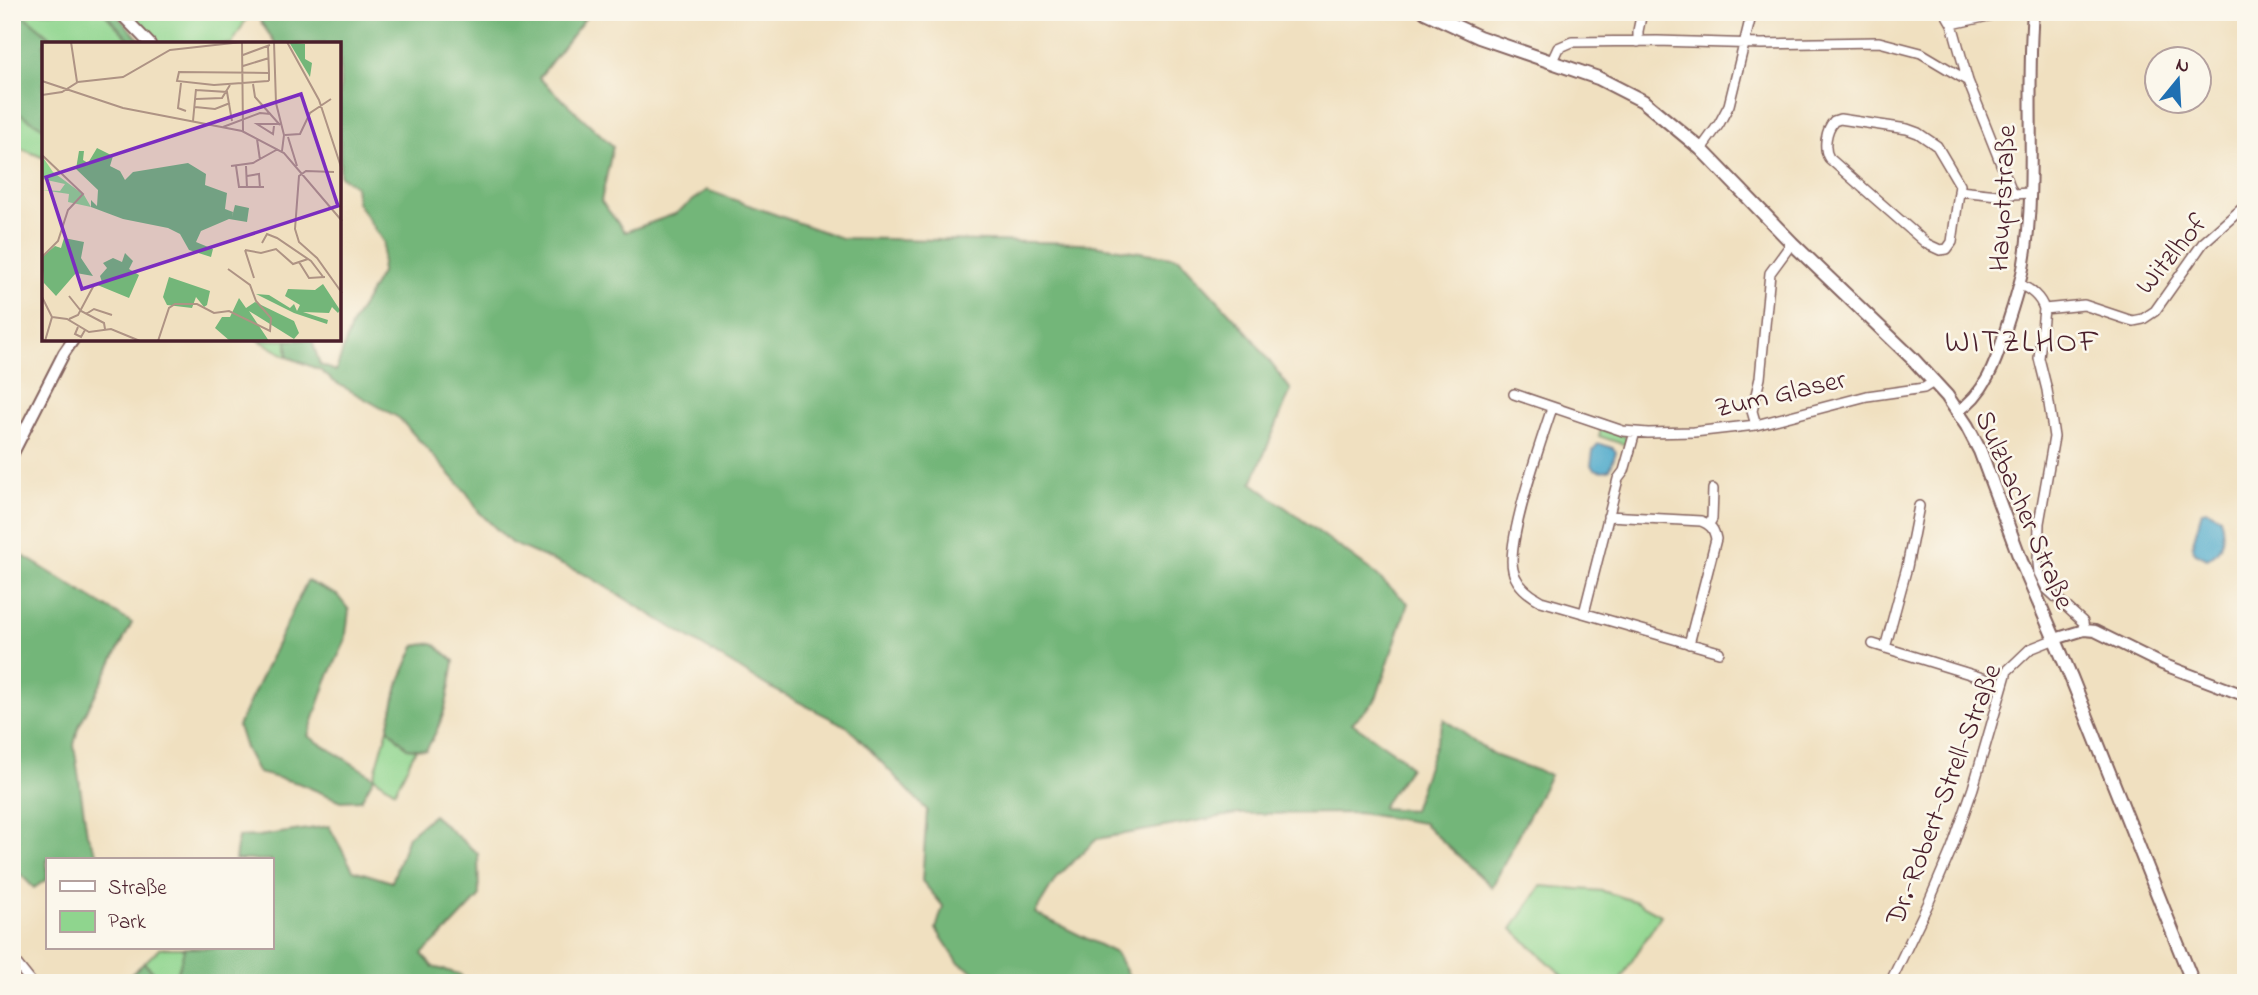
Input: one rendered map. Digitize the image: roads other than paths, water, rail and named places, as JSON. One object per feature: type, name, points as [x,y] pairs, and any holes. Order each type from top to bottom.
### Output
[{"type":"main road","name":"Sulzbacher Straße","points":[[1425,12],[1479,37],[1598,78],[1643,101],[1701,149],[1792,243],[1935,381],[1958,411],[1980,451],[2021,561],[2193,983]]},
{"type":"street","points":[[120,12],[148,42]]},
{"type":"street","points":[[1638,42],[1642,12]]},
{"type":"street","points":[[1701,149],[1729,105],[1752,12]]},
{"type":"street","points":[[1945,12],[1952,24],[1968,80],[2013,194]]},
{"type":"street","points":[[1952,24],[2004,12]]},
{"type":"street","name":"Hauptstraße","points":[[1958,411],[1982,388],[1997,356],[2024,262],[2029,193],[2033,12]]},
{"type":"street","points":[[1552,61],[1558,48],[1564,43],[1879,42],[1921,53],[1968,80]]},
{"type":"street","points":[[1840,119],[1918,133],[1942,152],[1960,185],[1959,191],[1950,247],[1934,248],[1829,158],[1826,149],[1830,124],[1840,119]]},
{"type":"street","points":[[1959,191],[1998,195],[2029,193]]},
{"type":"street","name":"Witzlhof","points":[[2044,309],[2084,305],[2133,321],[2143,319],[2155,311],[2203,243],[2246,205]]},
{"type":"street","points":[[1756,425],[1752,411],[1760,378],[1770,273],[1792,243]]},
{"type":"street","points":[[2019,285],[2025,286],[2035,295],[2044,309],[2039,358],[2054,437],[2039,523],[2039,573],[2047,589],[2083,622],[2084,630]]},
{"type":"street","points":[[12,455],[72,341]]},
{"type":"street","name":"Zum Glaser","points":[[1514,394],[1603,425],[1635,432],[1718,431],[1756,425],[1867,396],[1924,388],[1935,381]]},
{"type":"street","points":[[1552,408],[1512,548],[1513,572],[1518,582],[1541,601],[1720,652]]},
{"type":"street","points":[[1584,613],[1618,479],[1624,471],[1635,432]]},
{"type":"street","points":[[1709,524],[1712,519],[1713,489]]},
{"type":"street","points":[[1885,648],[1919,506]]},
{"type":"street","points":[[1608,516],[1701,521],[1714,530],[1716,539],[1689,644]]},
{"type":"street","points":[[2055,639],[2084,630],[2095,631],[2162,664],[2246,696]]},
{"type":"street","name":"Dr.-Robert-Strell-Straße","points":[[1890,983],[1952,848],[1973,788],[2007,671],[2030,649],[2055,639]]},
{"type":"street","points":[[1872,644],[2002,684]]},
{"type":"street","points":[[12,958],[32,983]]},
{"type":"water","points":[[1601,444],[1613,448],[1616,452],[1610,469],[1597,470],[1591,465],[1593,451]]},
{"type":"water","points":[[2207,510],[2220,517],[2223,535],[2217,551],[2207,559],[2194,552],[2192,546],[2202,511]]},
{"type":"district","name":"WITZLHOF","points":[[2023,340]]}]
